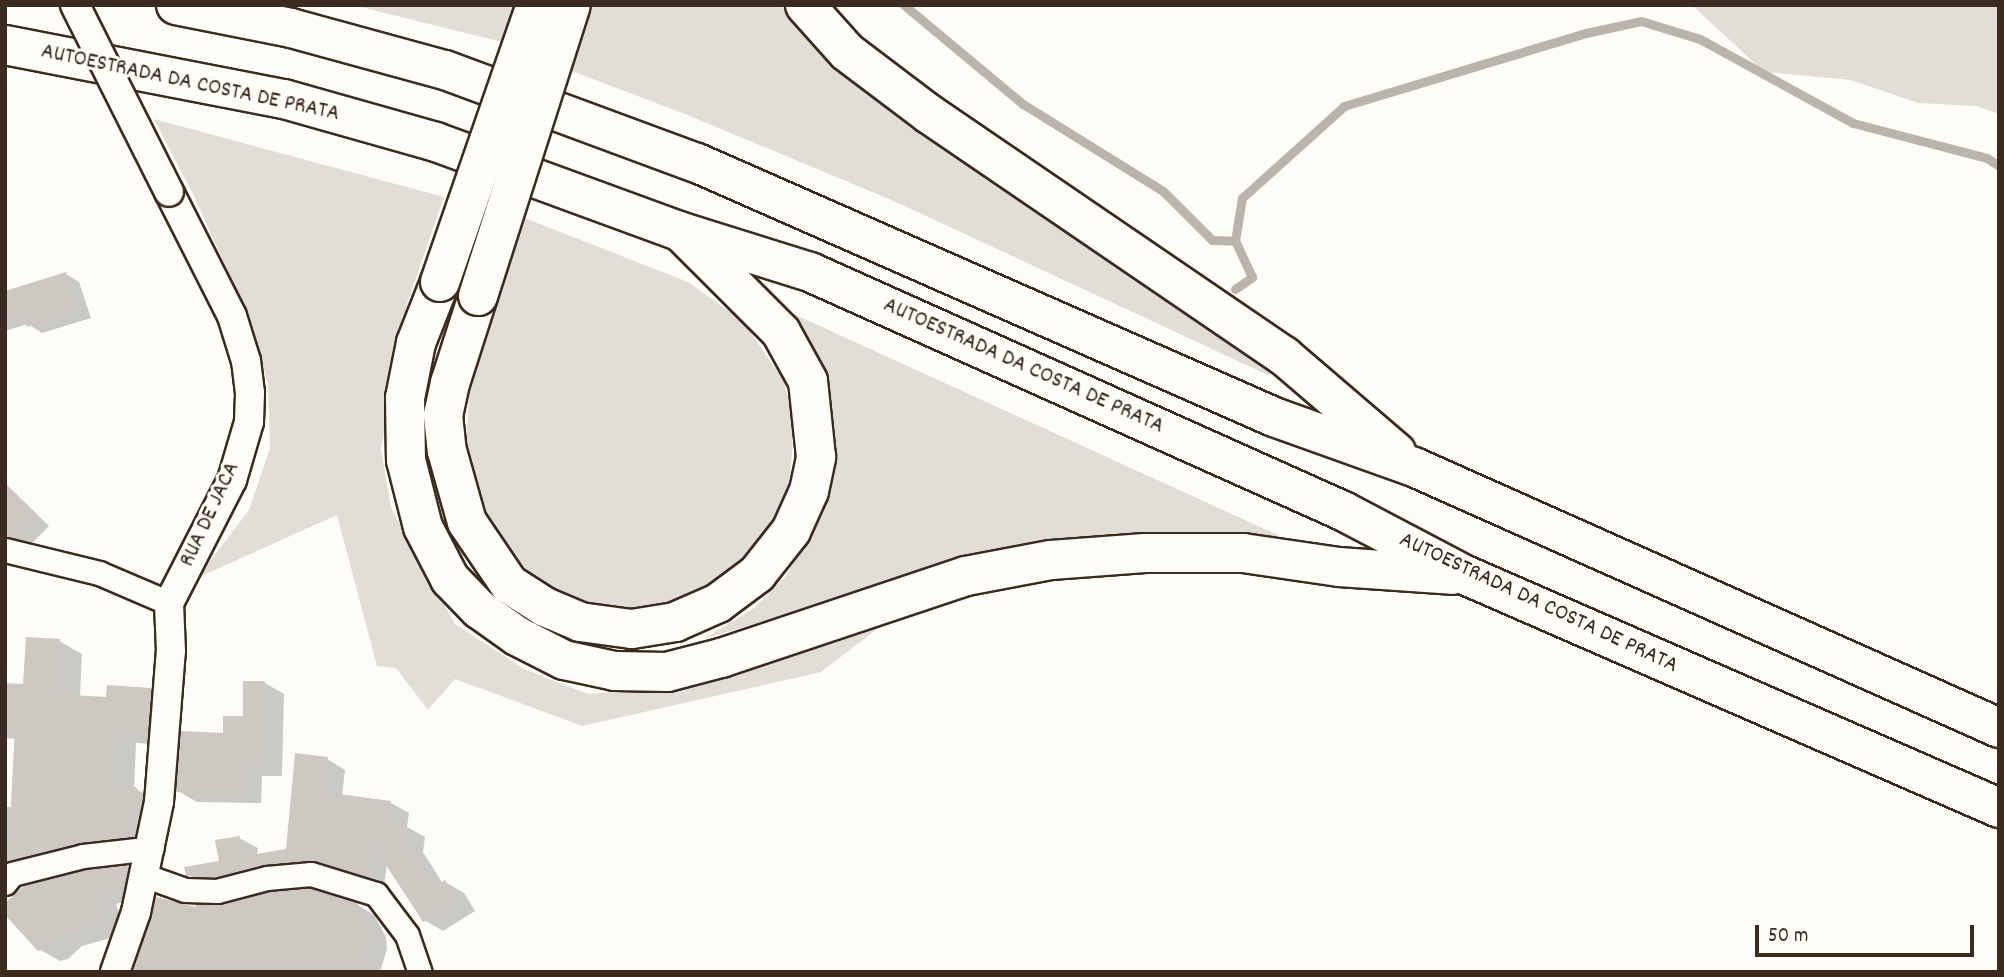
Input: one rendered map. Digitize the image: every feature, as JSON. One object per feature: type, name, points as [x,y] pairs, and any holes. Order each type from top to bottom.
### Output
[{"type":"highway","points":[[176,5],[291,28],[445,70],[685,158],[1274,418],[1414,467],[1999,727]]},
{"type":"highway","points":[[536,5],[440,282],[416,343],[405,398],[406,460],[423,527],[450,579],[479,609],[517,636],[564,660],[615,671],[667,672],[721,658],[965,576],[1051,560],[1145,553],[1243,553],[1339,567],[1465,576]]},
{"type":"highway","points":[[571,5],[450,383],[443,415],[447,451],[467,522],[509,584],[545,607],[580,622],[632,629],[675,622],[718,603],[757,574],[791,531],[809,491],[816,457],[808,381],[781,332],[679,231]]},
{"type":"highway","points":[[805,5],[848,52],[909,98],[1284,356],[1414,467]]},
{"type":"highway","name":"AUTOESTRADA DA COSTA DE PRATA","points":[[5,45],[284,99],[436,142],[679,231],[810,272],[1343,511],[1465,576],[1999,808]]},
{"type":"street","name":"RUA DE JACA","points":[[75,5],[232,316],[246,361],[250,393],[248,422],[232,480],[169,603],[171,651],[159,802],[146,876],[115,972]]},
{"type":"street","points":[[5,550],[100,573],[169,603]]},
{"type":"street","points":[[5,883],[12,873],[59,862],[152,848]]},
{"type":"street","points":[[146,876],[186,890],[217,891],[267,878],[311,874],[366,890],[376,894],[407,935],[420,972]]},
{"type":"shaded area","points":[[353,5],[514,5],[502,42]]},
{"type":"shaded area","points":[[588,5],[781,5],[795,21],[1268,367],[1270,376],[896,202],[685,114],[569,70]]},
{"type":"shaded area","points":[[1692,5],[1999,5],[1999,114],[1976,106],[1918,103],[1851,80],[1764,72]]},
{"type":"shaded area","points":[[154,119],[444,197],[406,307],[381,449],[391,508],[455,624],[524,669],[588,694],[685,686],[881,626],[821,672],[582,726],[455,679],[428,710],[396,668],[377,666],[337,515],[197,578],[249,510],[270,448],[268,385],[254,330],[194,196]]},
{"type":"shaded area","points":[[522,217],[688,282],[742,320],[784,381],[792,418],[792,455],[788,485],[777,520],[752,556],[709,592],[658,607],[609,612],[565,595],[529,572],[491,531],[472,495],[466,446],[470,380]]},
{"type":"shaded area","points":[[787,311],[1280,536],[1224,536],[892,582],[704,639],[754,608],[786,576],[806,541],[832,458],[832,422],[827,390]]},
{"type":"building","points":[[66,272],[78,311],[27,327],[23,314],[5,320],[5,291]]},
{"type":"building","points":[[5,485],[37,518],[16,538],[5,536]]},
{"type":"building","points":[[26,637],[60,639],[57,694],[106,697],[107,685],[151,688],[148,733],[114,731],[111,786],[136,787],[142,797],[135,809],[132,836],[80,842],[20,858],[8,857],[15,728],[5,728],[5,683],[23,684]]},
{"type":"building","points":[[243,681],[265,681],[263,766],[243,766],[242,793],[176,792],[181,731],[223,733],[223,716],[243,716]]},
{"type":"building","points":[[295,753],[328,757],[323,792],[391,801],[388,822],[407,825],[405,841],[435,887],[445,880],[458,900],[423,922],[371,842],[366,876],[310,860],[266,864],[215,877],[186,876],[184,867],[219,861],[215,840],[240,836],[239,857],[286,849]]},
{"type":"building","points":[[129,865],[125,885],[97,893],[105,923],[61,935],[47,948],[38,951],[5,915],[5,903],[25,885],[86,870]]},
{"type":"building","points":[[310,888],[357,903],[369,925],[370,938],[360,972],[133,972],[156,897],[196,907],[195,904],[221,905],[269,892]]},
{"type":"waterway","points":[[904,5],[1023,104],[1163,191],[1212,240],[1235,241]]},
{"type":"waterway","points":[[1235,289],[1252,277],[1235,241],[1242,198],[1344,106],[1586,33],[1641,21],[1700,39],[1853,123],[1987,158],[1999,166]]}]
